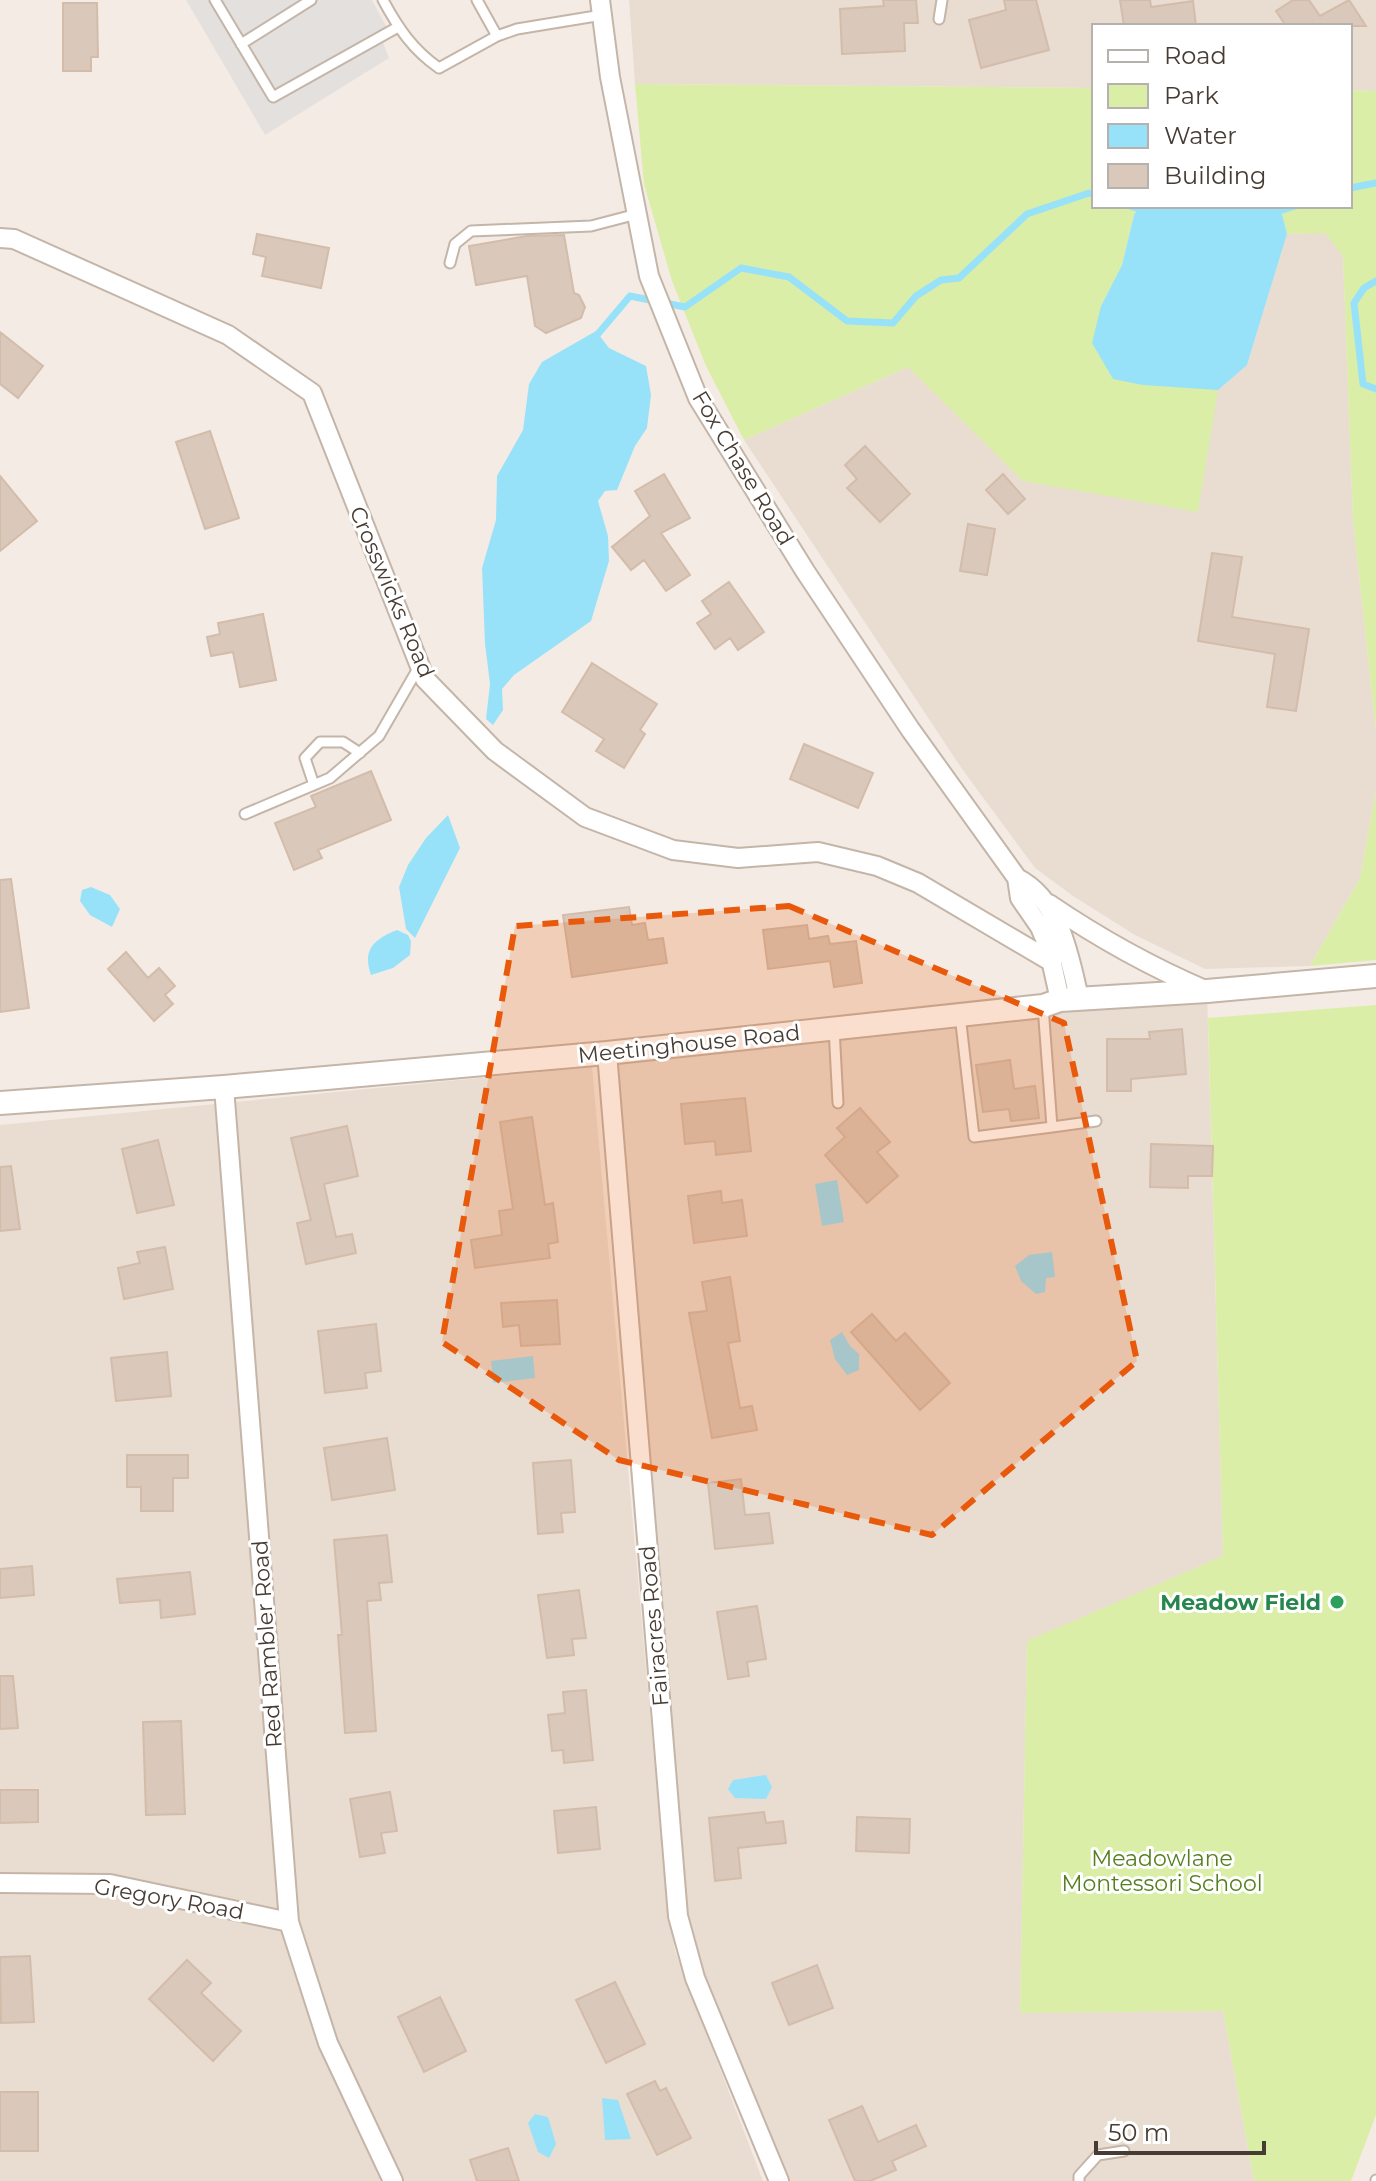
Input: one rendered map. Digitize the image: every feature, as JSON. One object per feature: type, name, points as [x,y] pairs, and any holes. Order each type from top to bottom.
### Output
[{"type":"street","name":"Fox Chase Road","points":[[601,8],[610,77],[649,276],[698,398],[910,729],[1017,878],[1020,898],[1040,927],[1061,1001]]},
{"type":"street","name":"Crosswicks Road","points":[[0,238],[14,239],[228,335],[312,393],[425,679],[495,751],[585,817],[673,850],[738,858],[818,852],[877,866],[918,883],[1052,962]]},
{"type":"street","name":"Fox Chase Road","points":[[1017,878],[1033,886],[1061,930],[1061,1001]]},
{"type":"street","name":"Fox Chase Road","points":[[1044,901],[1095,936],[1150,966],[1207,991]]},
{"type":"street","name":"Meetinghouse Road","points":[[0,1103],[224,1087],[607,1053],[960,1015],[1061,1001],[1368,977]]},
{"type":"street","name":"Fairacres Road","points":[[607,1053],[678,1916],[695,1978],[779,2181]]},
{"type":"street","name":"Red Rambler Road","points":[[224,1087],[289,1922],[328,2043],[393,2181]]},
{"type":"street","name":"Gregory Road","points":[[0,1883],[110,1884],[289,1922]]},
{"type":"lane","points":[[215,0],[273,97],[398,27]]},
{"type":"lane","points":[[241,44],[311,0]]},
{"type":"lane","points":[[383,0],[398,27],[421,55],[439,68],[497,36],[601,8]]},
{"type":"lane","points":[[477,0],[497,36]]},
{"type":"lane","points":[[939,19],[942,0]]},
{"type":"lane","points":[[450,263],[455,244],[471,231],[591,226],[637,214]]},
{"type":"lane","points":[[245,814],[330,778],[360,753],[379,736],[420,665]]},
{"type":"lane","points":[[314,785],[305,758],[320,742],[343,742],[360,753]]},
{"type":"lane","points":[[1052,1127],[1061,1001]]},
{"type":"lane","points":[[960,1015],[974,1137],[1096,1121]]},
{"type":"lane","points":[[834,1028],[838,1103]]},
{"type":"lane","points":[[1079,2181],[1079,2176],[1098,2155],[1124,2151]]},
{"type":"highlighted area","points":[[789,906],[1064,1023],[1137,1361],[932,1535],[619,1460],[442,1342],[515,926]]},
{"type":"shaded area","points":[[186,0],[372,0],[392,37],[383,42],[389,58],[265,135]]},
{"type":"shaded area","points":[[629,0],[1376,0],[1376,91],[1352,90],[1352,24],[1092,24],[1092,88],[635,84]]},
{"type":"shaded area","points":[[1325,232],[1343,255],[1353,519],[1376,731],[1376,791],[1360,878],[1310,966],[1205,969],[1135,935],[1035,868],[962,769],[744,440],[908,367],[1092,343],[1113,379],[1247,365],[1287,234]]},
{"type":"shaded area","points":[[1207,991],[1223,1556],[1027,1642],[1020,2012],[1223,2011],[1254,2181],[779,2181],[678,1916],[607,1053]]},
{"type":"shaded area","points":[[592,1067],[667,1902],[675,1951],[763,2181],[0,2181],[0,1125]]},
{"type":"green space","points":[[635,84],[1092,88],[1092,208],[1139,208],[1134,215],[1122,265],[1101,306],[1113,379],[1218,390],[1198,512],[1023,481],[908,367],[744,440],[706,366],[672,281],[644,184]]},
{"type":"green space","points":[[1352,90],[1376,91],[1376,731],[1353,519],[1343,256],[1325,233],[1287,234],[1280,208],[1352,208]]},
{"type":"green space","points":[[1376,791],[1376,960],[1310,966],[1360,878]]},
{"type":"green space","name":"Meadowlane Montessori School","points":[[1376,1005],[1376,2115],[1351,2181],[1254,2181],[1223,2011],[1020,2013],[1027,1641],[1223,1556],[1208,1018]]},
{"type":"water","points":[[1139,208],[1280,208],[1287,234],[1247,365],[1218,390],[1143,385],[1113,379],[1092,343],[1101,306],[1122,265],[1134,215]]},
{"type":"water","points":[[596,331],[609,348],[646,366],[651,395],[647,428],[635,446],[617,490],[605,491],[598,501],[608,536],[609,561],[591,621],[514,675],[502,689],[503,710],[493,725],[486,719],[490,684],[482,568],[496,520],[497,476],[523,430],[529,384],[542,362]]},
{"type":"water","points":[[448,815],[460,848],[415,938],[406,929],[399,887],[408,865],[426,838]]},
{"type":"water","points":[[91,887],[110,895],[120,909],[112,927],[90,915],[80,901],[82,890]]},
{"type":"water","points":[[397,930],[408,935],[410,955],[393,968],[371,975],[368,959],[372,946]]},
{"type":"water","points":[[837,1180],[844,1222],[822,1226],[815,1184]]},
{"type":"water","points":[[1052,1252],[1055,1277],[1046,1278],[1045,1292],[1036,1294],[1021,1281],[1015,1266],[1029,1255]]},
{"type":"water","points":[[842,1332],[859,1354],[859,1370],[847,1375],[835,1359],[830,1340]]},
{"type":"water","points":[[533,1356],[535,1378],[493,1383],[491,1361]]},
{"type":"water","points":[[766,1775],[772,1787],[766,1799],[735,1798],[728,1789],[733,1780]]},
{"type":"water","points":[[602,2098],[618,2100],[631,2139],[605,2140]]},
{"type":"water","points":[[535,2114],[548,2117],[556,2144],[549,2158],[538,2152],[528,2123]]},
{"type":"building","points":[[883,0],[916,0],[918,23],[904,23],[905,51],[842,54],[840,9],[884,6]]},
{"type":"building","points":[[1004,0],[1036,0],[1049,50],[981,68],[969,20],[1006,10]]},
{"type":"building","points":[[1120,0],[1150,0],[1151,7],[1193,1],[1196,24],[1124,24]]},
{"type":"building","points":[[1293,0],[1309,0],[1320,16],[1349,0],[1366,26],[1285,24],[1276,11]]},
{"type":"building","points":[[63,3],[97,3],[98,57],[91,57],[91,71],[63,71]]},
{"type":"building","points":[[257,234],[329,248],[321,288],[262,276],[266,257],[253,254]]},
{"type":"building","points":[[564,235],[574,293],[579,295],[585,307],[581,318],[546,333],[535,326],[527,276],[476,285],[469,246],[527,236]]},
{"type":"building","points":[[0,332],[43,366],[18,398],[0,384]]},
{"type":"building","points":[[210,431],[239,518],[205,529],[176,442]]},
{"type":"building","points":[[865,446],[910,494],[880,522],[847,488],[857,479],[845,465]]},
{"type":"building","points":[[664,474],[690,518],[661,533],[690,575],[666,591],[644,560],[631,570],[612,547],[650,516],[635,491]]},
{"type":"building","points":[[1003,474],[1025,499],[1008,514],[986,490]]},
{"type":"building","points":[[0,476],[37,521],[0,551]]},
{"type":"building","points":[[968,524],[995,529],[987,575],[960,571]]},
{"type":"building","points":[[1212,553],[1242,557],[1232,617],[1309,629],[1296,711],[1267,707],[1275,654],[1198,641]]},
{"type":"building","points":[[729,582],[764,632],[738,650],[730,638],[715,649],[697,623],[711,614],[702,601]]},
{"type":"building","points":[[263,614],[276,680],[240,687],[233,652],[211,656],[207,637],[220,634],[218,623]]},
{"type":"building","points":[[592,663],[657,704],[640,730],[645,734],[624,768],[596,751],[604,739],[562,712]]},
{"type":"building","points":[[804,744],[873,773],[858,808],[790,779]]},
{"type":"building","points":[[371,771],[391,820],[318,850],[322,858],[294,870],[275,823],[316,807],[311,796]]},
{"type":"building","points":[[11,879],[29,1008],[0,1012],[0,880]]},
{"type":"building","points":[[629,907],[632,925],[645,923],[648,940],[663,938],[667,963],[572,977],[563,915]]},
{"type":"building","points":[[807,925],[809,939],[828,936],[830,944],[856,941],[862,983],[834,987],[830,961],[768,969],[763,930]]},
{"type":"building","points":[[126,952],[148,978],[159,968],[175,986],[165,995],[173,1004],[154,1021],[108,969]]},
{"type":"building","points":[[1182,1029],[1186,1074],[1131,1079],[1131,1091],[1107,1091],[1107,1039],[1150,1039],[1149,1032]]},
{"type":"building","points":[[1010,1060],[1014,1089],[1035,1086],[1039,1118],[1011,1121],[1009,1109],[983,1112],[976,1065]]},
{"type":"building","points":[[745,1098],[751,1151],[716,1155],[715,1141],[685,1144],[681,1104]]},
{"type":"building","points":[[860,1108],[890,1142],[877,1152],[898,1176],[867,1203],[825,1155],[845,1137],[837,1128]]},
{"type":"building","points":[[532,1117],[545,1205],[553,1203],[558,1242],[548,1244],[550,1258],[475,1268],[471,1240],[502,1235],[499,1211],[513,1209],[500,1122]]},
{"type":"building","points":[[347,1126],[358,1176],[324,1184],[336,1237],[352,1234],[356,1253],[306,1264],[297,1223],[311,1220],[291,1138]]},
{"type":"building","points":[[158,1140],[174,1205],[137,1213],[122,1149]]},
{"type":"building","points":[[1151,1144],[1213,1146],[1212,1176],[1188,1176],[1188,1188],[1150,1187]]},
{"type":"building","points":[[11,1166],[20,1229],[0,1231],[0,1167]]},
{"type":"building","points":[[721,1191],[722,1203],[742,1200],[747,1236],[694,1243],[688,1196]]},
{"type":"building","points":[[165,1247],[173,1289],[124,1299],[118,1268],[140,1263],[137,1252]]},
{"type":"building","points":[[730,1277],[740,1341],[728,1343],[740,1408],[752,1406],[757,1430],[712,1438],[689,1313],[707,1311],[702,1282]]},
{"type":"building","points":[[557,1300],[560,1344],[521,1346],[519,1325],[503,1327],[501,1303]]},
{"type":"building","points":[[872,1314],[896,1341],[905,1333],[950,1383],[920,1410],[851,1332]]},
{"type":"building","points":[[376,1324],[381,1371],[365,1373],[367,1388],[325,1393],[318,1331]]},
{"type":"building","points":[[167,1352],[171,1396],[116,1401],[111,1358]]},
{"type":"building","points":[[387,1438],[395,1490],[332,1500],[324,1448]]},
{"type":"building","points":[[127,1455],[188,1455],[188,1478],[173,1478],[173,1511],[141,1511],[141,1487],[127,1487]]},
{"type":"building","points":[[571,1460],[575,1512],[561,1513],[563,1532],[538,1534],[533,1463]]},
{"type":"building","points":[[741,1479],[745,1515],[769,1513],[773,1543],[715,1549],[708,1483]]},
{"type":"building","points":[[387,1535],[392,1582],[379,1583],[381,1600],[367,1601],[376,1731],[345,1733],[338,1635],[342,1635],[334,1540]]},
{"type":"building","points":[[32,1566],[34,1595],[0,1598],[0,1569]]},
{"type":"building","points":[[190,1572],[195,1614],[161,1618],[160,1600],[120,1603],[117,1579]]},
{"type":"building","points":[[579,1590],[586,1638],[572,1639],[574,1655],[547,1658],[538,1595]]},
{"type":"building","points":[[757,1606],[766,1659],[747,1662],[749,1676],[728,1679],[717,1612]]},
{"type":"building","points":[[0,1676],[13,1676],[18,1728],[0,1729]]},
{"type":"building","points":[[586,1690],[593,1760],[564,1763],[563,1750],[552,1751],[548,1715],[565,1713],[563,1692]]},
{"type":"building","points":[[181,1721],[185,1814],[146,1815],[143,1722]]},
{"type":"building","points":[[0,1790],[38,1790],[38,1822],[0,1823]]},
{"type":"building","points":[[390,1792],[397,1831],[381,1833],[385,1853],[360,1857],[350,1799]]},
{"type":"building","points":[[596,1807],[600,1849],[558,1853],[554,1811]]},
{"type":"building","points":[[764,1812],[766,1823],[783,1821],[786,1843],[738,1848],[741,1878],[715,1881],[709,1818]]},
{"type":"building","points":[[857,1817],[910,1819],[909,1853],[856,1851]]},
{"type":"building","points":[[30,1956],[34,2022],[1,2023],[0,1957]]},
{"type":"building","points":[[187,1960],[211,1983],[201,1993],[241,2031],[213,2061],[149,1999]]},
{"type":"building","points":[[817,1965],[833,2008],[789,2025],[772,1983]]},
{"type":"building","points":[[615,1982],[645,2044],[606,2063],[576,2000]]},
{"type":"building","points":[[440,1997],[466,2051],[424,2072],[398,2017]]},
{"type":"building","points":[[655,2081],[660,2091],[666,2088],[691,2138],[657,2155],[627,2094]]},
{"type":"building","points":[[0,2092],[38,2092],[38,2151],[0,2151]]},
{"type":"building","points":[[862,2106],[878,2142],[916,2125],[926,2146],[892,2161],[896,2170],[870,2181],[855,2181],[829,2120]]},
{"type":"building","points":[[508,2148],[519,2181],[477,2181],[470,2160]]},
{"type":"waterway","points":[[1352,188],[1376,183]]},
{"type":"waterway","points":[[592,341],[630,296],[685,307],[741,268],[789,277],[847,321],[893,323],[916,296],[941,280],[959,278],[1027,214],[1092,194]]},
{"type":"waterway","points":[[1283,210],[1289,208]]},
{"type":"waterway","points":[[1376,281],[1364,288],[1354,303],[1363,384],[1376,389]]},
{"type":"place","name":"Meadow Field","points":[[1337,1602]]}]
